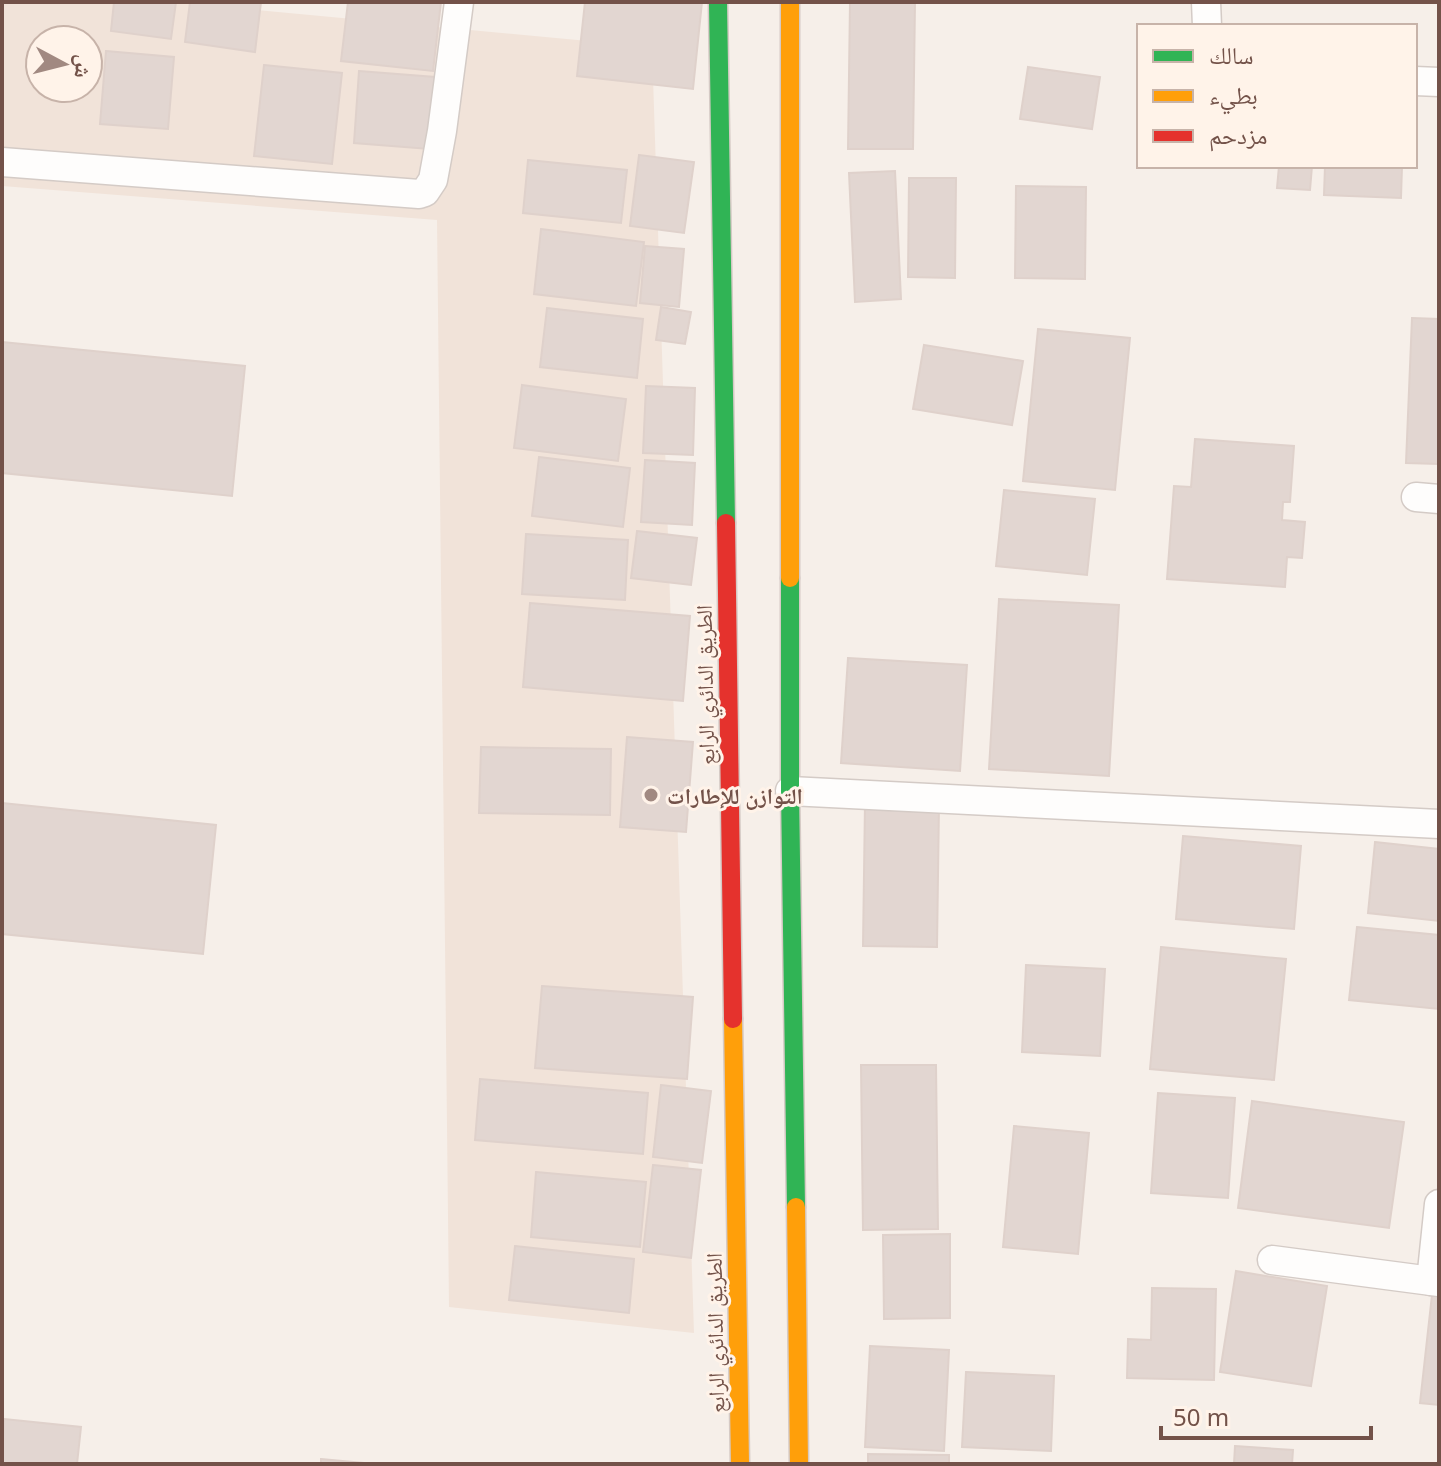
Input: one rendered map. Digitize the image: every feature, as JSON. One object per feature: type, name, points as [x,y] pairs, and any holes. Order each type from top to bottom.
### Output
[{"type":"main road","name":"الطريق الدائري الرابع","points":[[718,2],[740,1464]]},
{"type":"main road","points":[[790,2],[790,791],[799,1464]]},
{"type":"main road","points":[[732,970],[753,990]]},
{"type":"main road","points":[[774,991],[793,978]]},
{"type":"street","points":[[2,162],[419,194],[425,192],[433,180],[442,131],[459,2]]},
{"type":"street","points":[[1206,2],[1207,24]]},
{"type":"street","points":[[1417,81],[1439,82]]},
{"type":"street","points":[[790,791],[1439,824]]},
{"type":"street","points":[[1272,1260],[1435,1281],[1439,1204]]},
{"type":"shaded area","points":[[2,2],[171,2],[652,47],[694,1333],[449,1307],[437,220],[2,186]]},
{"type":"building","points":[[114,2],[176,2],[171,39],[111,31]]},
{"type":"building","points":[[190,2],[261,2],[255,52],[185,42]]},
{"type":"building","points":[[348,2],[441,2],[433,71],[341,61]]},
{"type":"building","points":[[585,2],[702,2],[693,89],[577,76]]},
{"type":"building","points":[[850,2],[915,2],[913,149],[848,149]]},
{"type":"building","points":[[106,51],[174,57],[168,129],[100,124]]},
{"type":"building","points":[[264,65],[342,73],[332,164],[254,156]]},
{"type":"building","points":[[1028,67],[1100,77],[1092,129],[1020,119]]},
{"type":"building","points":[[359,71],[435,77],[429,149],[354,143]]},
{"type":"building","points":[[639,155],[694,162],[684,233],[630,226]]},
{"type":"building","points":[[528,160],[627,170],[621,223],[523,213]]},
{"type":"building","points":[[1279,168],[1312,168],[1310,190],[1277,188]]},
{"type":"building","points":[[1325,168],[1402,168],[1401,198],[1324,195]]},
{"type":"building","points":[[895,171],[901,299],[855,302],[849,173]]},
{"type":"building","points":[[909,178],[956,178],[955,278],[908,277]]},
{"type":"building","points":[[1016,186],[1086,187],[1085,279],[1015,278]]},
{"type":"building","points":[[541,229],[644,242],[636,306],[534,294]]},
{"type":"building","points":[[645,246],[684,249],[679,307],[640,303]]},
{"type":"building","points":[[661,307],[691,312],[685,344],[656,340]]},
{"type":"building","points":[[547,308],[643,319],[637,378],[540,367]]},
{"type":"building","points":[[1412,318],[1439,319],[1439,464],[1406,463]]},
{"type":"building","points":[[1038,329],[1130,338],[1115,490],[1023,481]]},
{"type":"building","points":[[2,342],[245,366],[232,496],[2,473]]},
{"type":"building","points":[[924,345],[1023,361],[1012,425],[913,409]]},
{"type":"building","points":[[522,385],[626,399],[618,461],[514,448]]},
{"type":"building","points":[[646,386],[695,388],[693,455],[643,453]]},
{"type":"building","points":[[1195,439],[1294,446],[1290,502],[1283,502],[1282,520],[1305,522],[1302,558],[1287,557],[1285,587],[1167,579],[1174,486],[1191,487]]},
{"type":"building","points":[[539,457],[630,468],[623,527],[532,516]]},
{"type":"building","points":[[645,460],[695,463],[692,525],[641,522]]},
{"type":"building","points":[[1004,490],[1095,499],[1087,575],[996,566]]},
{"type":"building","points":[[637,531],[697,538],[691,585],[631,578]]},
{"type":"building","points":[[526,534],[628,540],[625,600],[522,594]]},
{"type":"building","points":[[999,599],[1119,605],[1109,776],[989,769]]},
{"type":"building","points":[[530,603],[690,616],[683,701],[523,687]]},
{"type":"building","points":[[848,658],[967,665],[960,771],[841,763]]},
{"type":"building","points":[[627,737],[693,742],[686,832],[620,827]]},
{"type":"building","points":[[481,747],[611,749],[610,815],[479,813]]},
{"type":"building","points":[[2,803],[216,825],[203,954],[2,934]]},
{"type":"building","points":[[865,803],[939,804],[937,947],[863,946]]},
{"type":"building","points":[[1183,836],[1301,846],[1294,929],[1176,919]]},
{"type":"building","points":[[1375,842],[1439,849],[1439,921],[1368,913]]},
{"type":"building","points":[[1357,927],[1439,935],[1439,1009],[1349,1000]]},
{"type":"building","points":[[1161,947],[1286,959],[1274,1080],[1150,1069]]},
{"type":"building","points":[[1026,965],[1105,969],[1100,1056],[1022,1052]]},
{"type":"building","points":[[542,986],[693,997],[687,1079],[535,1068]]},
{"type":"building","points":[[861,1065],[936,1065],[938,1229],[863,1230]]},
{"type":"building","points":[[480,1079],[648,1093],[643,1154],[475,1140]]},
{"type":"building","points":[[661,1085],[711,1091],[702,1163],[653,1157]]},
{"type":"building","points":[[1158,1093],[1235,1098],[1228,1198],[1151,1193]]},
{"type":"building","points":[[1252,1101],[1404,1122],[1389,1228],[1238,1208]]},
{"type":"building","points":[[1014,1126],[1089,1133],[1078,1254],[1003,1247]]},
{"type":"building","points":[[653,1165],[701,1170],[691,1258],[643,1252]]},
{"type":"building","points":[[536,1172],[646,1182],[640,1247],[531,1237]]},
{"type":"building","points":[[950,1234],[950,1318],[884,1319],[883,1235]]},
{"type":"building","points":[[515,1246],[634,1259],[629,1313],[509,1300]]},
{"type":"building","points":[[1236,1271],[1327,1286],[1311,1386],[1220,1372]]},
{"type":"building","points":[[1152,1288],[1216,1289],[1214,1380],[1127,1378],[1128,1339],[1151,1340]]},
{"type":"building","points":[[1432,1295],[1439,1296],[1439,1405],[1420,1403]]},
{"type":"building","points":[[870,1346],[949,1350],[944,1451],[865,1447]]},
{"type":"building","points":[[966,1372],[1054,1376],[1051,1451],[962,1447]]},
{"type":"building","points":[[4,1419],[81,1427],[77,1464],[2,1464]]},
{"type":"building","points":[[1235,1446],[1293,1450],[1292,1464],[1234,1464]]},
{"type":"building","points":[[868,1454],[949,1455],[949,1464],[868,1464]]},
{"type":"building","points":[[321,1459],[375,1464],[321,1464]]},
{"type":"traffic: fast","points":[[718,2],[726,523]]},
{"type":"traffic: fast","points":[[790,578],[796,1207]]},
{"type":"traffic: slow","points":[[790,2],[790,578]]},
{"type":"traffic: slow","points":[[733,1019],[740,1464]]},
{"type":"traffic: slow","points":[[796,1207],[799,1464]]},
{"type":"traffic: jam","points":[[726,523],[733,1019]]},
{"type":"place","name":"التوازن للإطارات","points":[[651,795]]}]
